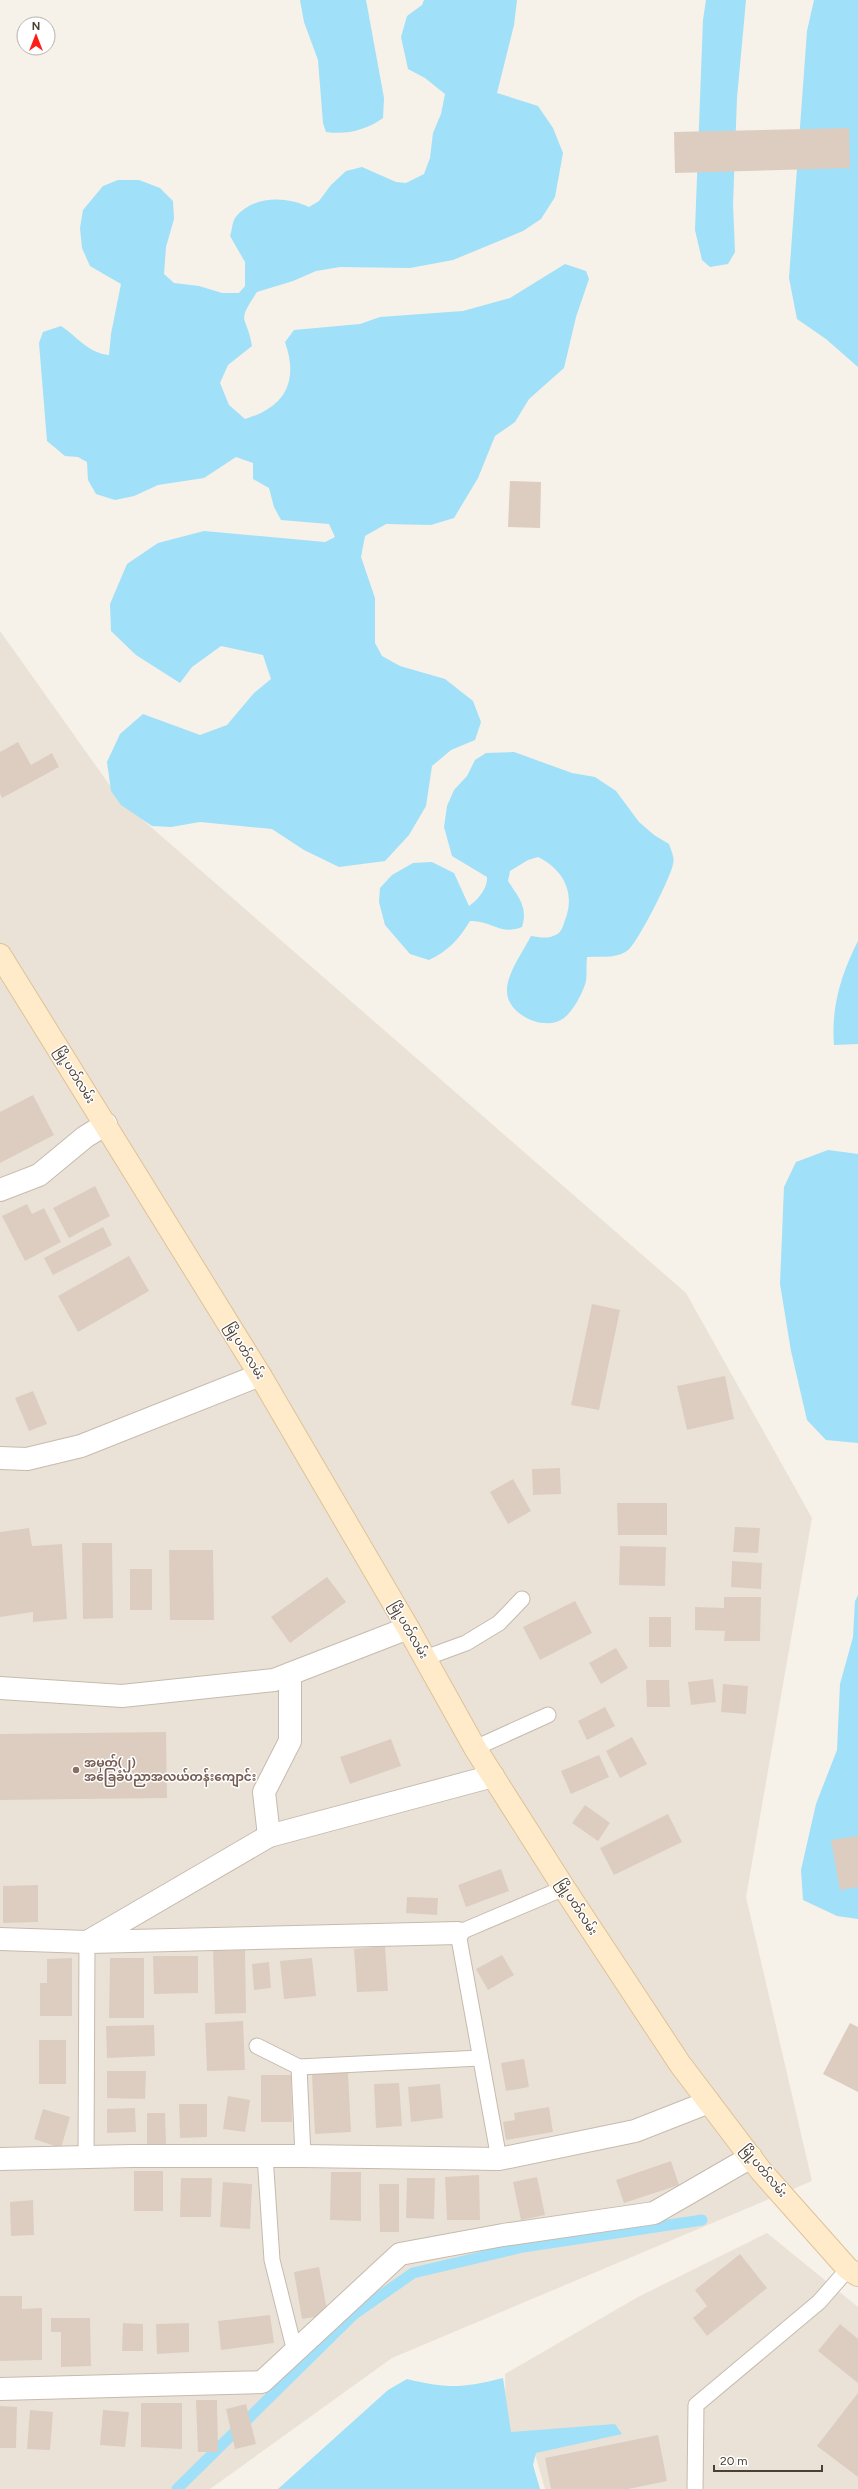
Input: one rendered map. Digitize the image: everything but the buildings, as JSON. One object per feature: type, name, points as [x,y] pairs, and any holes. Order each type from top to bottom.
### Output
[{"type":"main road","name":"မြို့ပတ်လမ်း","points":[[2,963],[106,1124],[260,1375],[408,1628],[475,1748],[564,1888],[680,2064],[751,2157],[853,2272]]},
{"type":"street","points":[[0,1190],[39,1175],[85,1137],[106,1124]]},
{"type":"street","points":[[0,1458],[27,1459],[81,1446],[260,1375]]},
{"type":"street","points":[[0,1688],[122,1696],[274,1680],[408,1628]]},
{"type":"street","points":[[269,1836],[264,1792],[290,1741],[290,1674]]},
{"type":"street","points":[[87,1942],[269,1836],[493,1776]]},
{"type":"street","points":[[0,1939],[87,1942],[458,1933]]},
{"type":"street","points":[[0,2159],[303,2156],[499,2159],[635,2130],[709,2102]]},
{"type":"street","points":[[0,2390],[262,2382],[400,2254],[503,2235],[654,2213],[751,2157]]},
{"type":"lane","points":[[425,1658],[466,1642],[499,1623],[522,1599]]},
{"type":"lane","points":[[475,1748],[548,1715]]},
{"type":"lane","points":[[499,2159],[458,1933],[564,1888]]},
{"type":"lane","points":[[86,2157],[87,1942]]},
{"type":"lane","points":[[257,2046],[300,2067],[480,2058]]},
{"type":"lane","points":[[300,2067],[303,2156]]},
{"type":"lane","points":[[265,2156],[272,2260],[296,2352]]},
{"type":"lane","points":[[695,2489],[696,2405],[853,2272]]},
{"type":"shaded area","points":[[0,631],[121,801],[686,1293],[812,1518],[746,1897],[812,2181],[392,2358],[210,2489],[0,2489]]},
{"type":"shaded area","points":[[767,2233],[858,2307],[858,2489],[545,2489],[535,2454],[506,2434],[505,2374],[638,2297]]},
{"type":"water","points":[[300,0],[366,0],[384,98],[383,118],[377,122],[356,131],[341,133],[326,132],[323,123],[318,60],[304,22]]},
{"type":"water","points":[[424,0],[517,0],[514,25],[497,93],[538,106],[553,128],[563,153],[555,197],[541,219],[523,231],[453,260],[410,268],[340,267],[316,271],[293,281],[257,292],[244,315],[252,346],[228,365],[220,383],[229,405],[245,419],[270,408],[279,400],[289,381],[289,356],[285,342],[294,330],[360,324],[380,317],[463,311],[510,298],[565,264],[586,271],[589,279],[576,317],[564,368],[529,399],[515,422],[495,436],[478,478],[454,518],[431,525],[386,524],[365,536],[361,557],[375,598],[375,643],[382,656],[400,666],[445,679],[473,701],[481,722],[475,740],[451,750],[432,766],[426,806],[409,835],[385,861],[339,867],[304,850],[272,829],[200,822],[171,827],[152,826],[121,805],[111,791],[107,762],[120,734],[143,714],[200,735],[227,725],[254,693],[271,679],[263,655],[221,646],[192,667],[180,683],[136,655],[111,631],[110,604],[127,564],[158,543],[204,531],[325,542],[335,537],[329,524],[281,520],[274,507],[269,488],[253,479],[253,463],[236,457],[204,478],[158,485],[134,496],[115,500],[96,494],[88,480],[87,462],[78,457],[65,456],[47,441],[39,343],[43,332],[61,326],[89,348],[102,354],[109,355],[111,334],[121,284],[90,266],[82,248],[80,228],[83,210],[103,186],[118,180],[139,180],[160,188],[173,201],[174,219],[166,247],[164,274],[174,283],[199,286],[222,293],[239,293],[245,286],[245,262],[230,236],[234,220],[242,210],[251,205],[270,200],[290,201],[309,207],[319,201],[331,185],[346,171],[362,167],[396,182],[406,183],[424,174],[430,158],[433,133],[441,114],[445,94],[425,78],[408,69],[401,37],[407,16],[422,5]]},
{"type":"water","points":[[706,0],[746,0],[737,98],[733,204],[735,252],[728,264],[710,267],[702,260],[695,230],[703,20]]},
{"type":"water","points":[[814,0],[858,0],[858,367],[826,339],[797,319],[789,278],[807,31]]},
{"type":"water","points":[[514,752],[572,773],[595,777],[616,791],[639,822],[654,835],[669,844],[674,859],[671,871],[639,936],[624,953],[619,955],[587,957],[586,981],[583,991],[571,1011],[564,1018],[556,1022],[538,1022],[529,1019],[514,1008],[509,1001],[507,992],[507,985],[512,971],[531,936],[545,938],[558,934],[564,923],[568,910],[568,891],[565,883],[554,868],[547,862],[538,857],[528,860],[510,871],[508,881],[519,898],[523,908],[524,920],[522,927],[508,930],[477,921],[470,921],[452,944],[442,953],[429,960],[410,954],[385,925],[379,902],[380,888],[392,875],[413,863],[432,862],[454,873],[469,906],[479,897],[486,885],[487,877],[452,856],[444,827],[447,806],[454,790],[467,776],[475,760],[486,753]]},
{"type":"water","points":[[858,941],[858,1044],[834,1045],[834,1017],[838,991]]},
{"type":"water","points":[[828,1150],[858,1154],[858,1443],[826,1440],[807,1420],[791,1351],[780,1284],[784,1187],[796,1162]]},
{"type":"water","points":[[858,1595],[858,1919],[837,1916],[803,1900],[801,1870],[816,1804],[837,1750],[840,1684],[853,1637],[855,1601]]},
{"type":"water","points":[[503,2378],[511,2432],[615,2424],[622,2434],[536,2453],[533,2465],[540,2489],[278,2489],[388,2390],[407,2379],[445,2386],[455,2386],[477,2384]]},
{"type":"waterway","points":[[177,2489],[353,2315],[413,2273],[523,2247],[702,2220]]},
{"type":"place","name":"အမှတ်(၂) အခြေခံပညာအလယ်တန်းကျောင်း","points":[[76,1770]]}]
